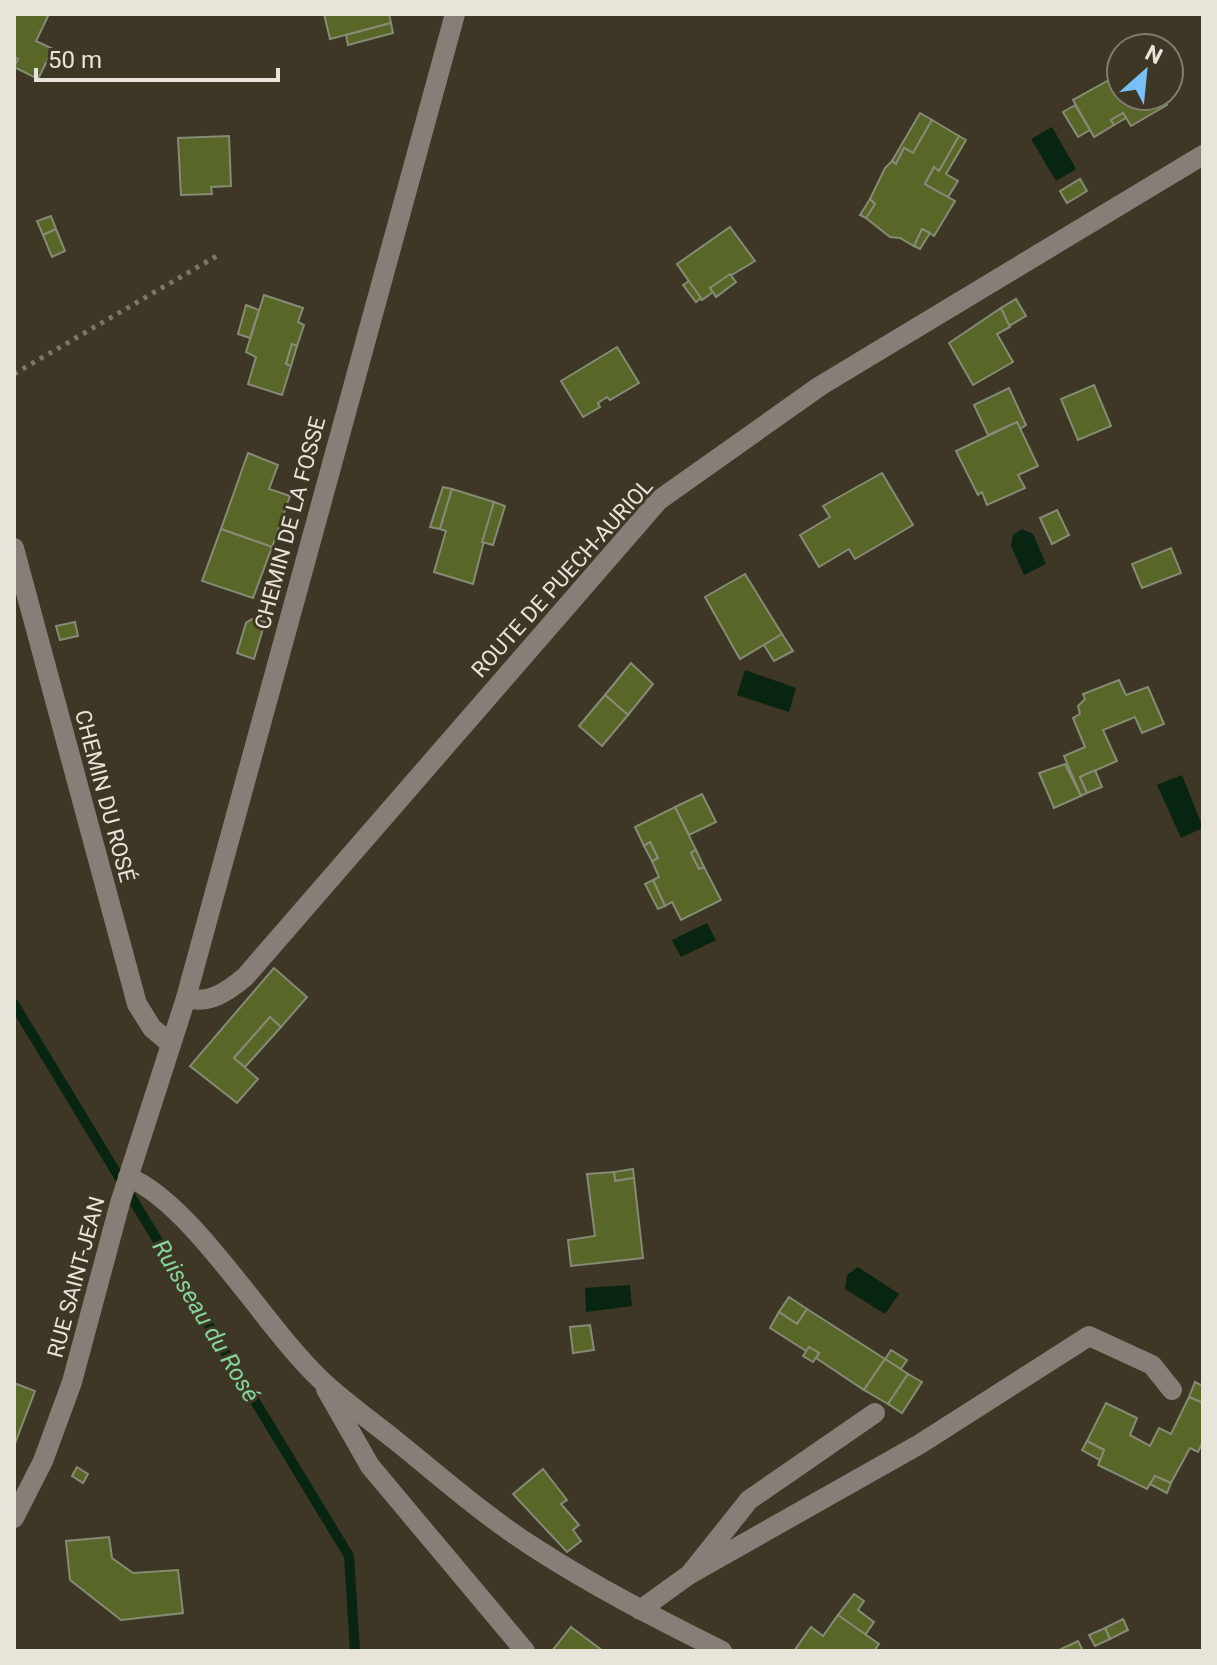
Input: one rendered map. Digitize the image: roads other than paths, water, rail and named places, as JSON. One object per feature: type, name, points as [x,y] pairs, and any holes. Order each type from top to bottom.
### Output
[{"type":"street","name":"CHEMIN DE LA FOSSE","points":[[171,1044],[455,14]]},
{"type":"street","name":"ROUTE DE PUECH-AURIOL","points":[[186,998],[198,1002],[215,997],[245,977],[659,500],[820,386],[1203,155]]},
{"type":"street","name":"CHEMIN DU ROSÉ","points":[[14,548],[137,1004],[152,1028],[171,1044]]},
{"type":"street","name":"RUE SAINT-JEAN","points":[[14,1518],[43,1461],[72,1382],[120,1203],[171,1044]]},
{"type":"street","points":[[128,1177],[147,1185],[190,1226],[262,1316],[320,1379],[533,1547],[640,1610],[722,1651]]},
{"type":"street","points":[[640,1610],[690,1574],[920,1444],[1089,1336],[1152,1365],[1172,1390]]},
{"type":"street","points":[[320,1379],[370,1466],[525,1651]]},
{"type":"street","points":[[690,1574],[749,1500],[875,1413]]},
{"type":"waterway","name":"Ruisseau du Rosé","points":[[14,1004],[349,1556],[355,1651]]}]
